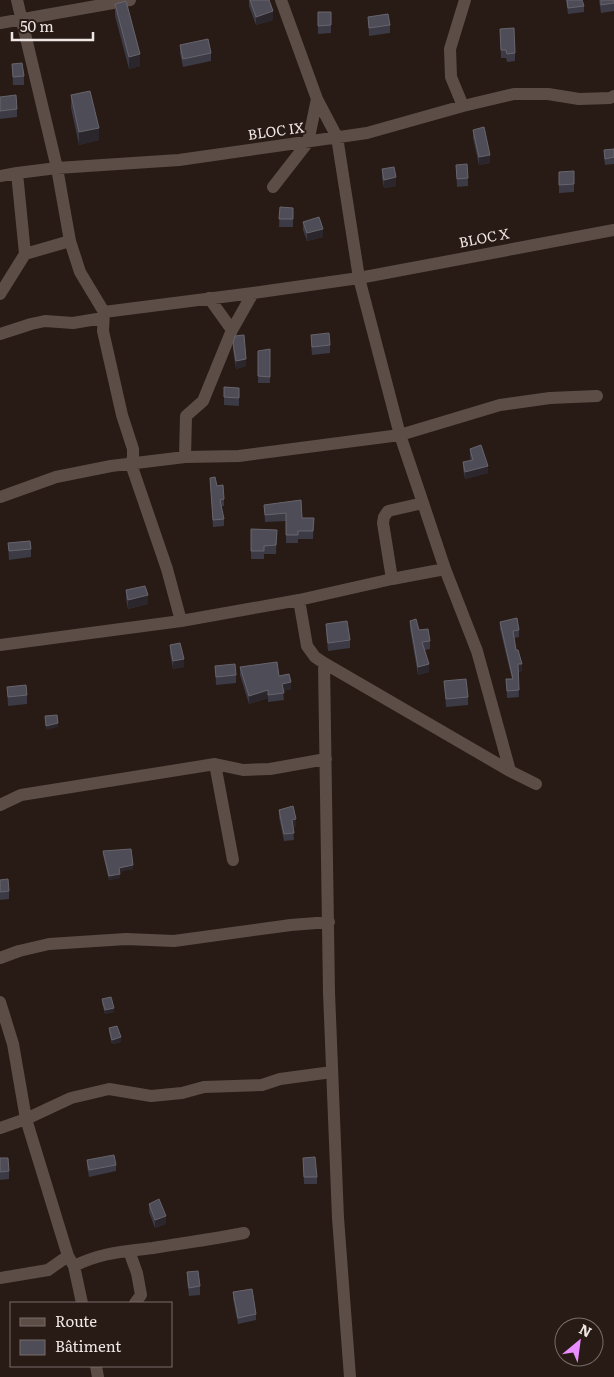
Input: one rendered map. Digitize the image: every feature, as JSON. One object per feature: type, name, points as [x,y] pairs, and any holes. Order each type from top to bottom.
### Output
[{"type":"street","points":[[17,0],[57,168],[70,241],[80,272],[104,315],[103,330],[107,349],[122,416],[133,450],[131,464],[167,569],[181,620]]},
{"type":"street","points":[[0,23],[130,0]]},
{"type":"street","points":[[282,0],[317,99],[336,138],[359,278],[400,435],[445,569],[477,652],[510,771]]},
{"type":"street","points":[[463,106],[451,77],[450,49],[465,0]]},
{"type":"street","name":"BLOC IX","points":[[0,176],[57,168],[179,160],[336,138],[367,133],[514,94],[548,94],[579,98],[610,98],[614,96]]},
{"type":"street","points":[[273,187],[308,142],[317,99]]},
{"type":"street","points":[[0,294],[25,254],[17,173]]},
{"type":"street","name":"BLOC X","points":[[0,334],[45,321],[73,323],[104,315],[209,298],[359,278],[614,230]]},
{"type":"street","points":[[25,254],[70,241]]},
{"type":"street","points":[[185,457],[186,416],[203,401],[232,330],[253,293]]},
{"type":"street","points":[[209,298],[232,330]]},
{"type":"street","points":[[0,496],[56,477],[131,464],[185,457],[239,456],[400,435],[500,405],[550,398],[597,396]]},
{"type":"street","points":[[392,580],[383,523],[384,517],[388,510],[423,504]]},
{"type":"street","points":[[0,640],[181,620],[299,600],[445,569]]},
{"type":"street","points":[[299,600],[307,646],[315,657],[510,771],[536,784]]},
{"type":"street","points":[[324,663],[329,992],[338,1218],[350,1377]]},
{"type":"street","points":[[0,805],[21,795],[215,764],[243,770],[270,770],[326,759]]},
{"type":"street","points":[[215,764],[233,860]]},
{"type":"street","points":[[0,958],[19,951],[49,944],[126,939],[174,941],[291,924],[329,922]]},
{"type":"street","points":[[0,1002],[13,1044],[26,1119],[71,1261],[82,1302]]},
{"type":"street","points":[[0,1128],[26,1119],[71,1098],[109,1089],[151,1096],[182,1093],[204,1087],[262,1085],[280,1079],[332,1072]]},
{"type":"street","points":[[0,1278],[48,1270],[58,1264],[89,1259],[106,1253],[244,1233]]},
{"type":"street","points":[[129,1251],[137,1273],[141,1295],[136,1302]]},
{"type":"building","points":[[250,0],[269,0],[273,11],[256,17]]},
{"type":"building","points":[[567,0],[582,0],[584,6],[568,8]]},
{"type":"building","points":[[601,0],[614,0],[614,3],[601,5]]},
{"type":"building","points":[[126,1],[140,54],[129,57],[115,4]]},
{"type":"building","points":[[318,12],[331,12],[331,25],[318,26]]},
{"type":"building","points":[[388,14],[390,25],[369,28],[368,17]]},
{"type":"building","points":[[514,28],[515,53],[507,54],[506,50],[501,50],[500,29]]},
{"type":"building","points":[[208,39],[211,53],[183,59],[180,45]]},
{"type":"building","points":[[22,63],[24,76],[13,77],[12,64]]},
{"type":"building","points":[[90,91],[99,128],[79,132],[71,95]]},
{"type":"building","points":[[16,95],[17,109],[0,111],[0,97]]},
{"type":"building","points":[[484,127],[490,155],[479,157],[473,130]]},
{"type":"building","points":[[614,149],[614,157],[605,159],[604,150]]},
{"type":"building","points":[[467,164],[468,178],[457,179],[456,165]]},
{"type":"building","points":[[394,167],[396,177],[384,180],[382,169]]},
{"type":"building","points":[[574,171],[574,184],[559,185],[559,172]]},
{"type":"building","points":[[280,207],[293,208],[293,219],[279,219]]},
{"type":"building","points":[[319,217],[323,229],[307,233],[303,222]]},
{"type":"building","points":[[329,333],[330,345],[312,347],[311,335]]},
{"type":"building","points":[[244,335],[246,359],[236,361],[233,343],[235,336]]},
{"type":"building","points":[[270,349],[270,377],[258,376],[258,351]]},
{"type":"building","points":[[224,387],[239,388],[239,398],[224,397]]},
{"type":"building","points":[[481,445],[488,466],[465,472],[463,462],[473,460],[470,449]]},
{"type":"building","points":[[215,477],[217,486],[223,485],[224,499],[220,500],[224,519],[213,520],[210,478]]},
{"type":"building","points":[[301,500],[302,518],[314,518],[313,531],[298,531],[298,535],[286,535],[286,513],[265,515],[264,505]]},
{"type":"building","points":[[251,529],[277,530],[276,545],[264,546],[264,551],[251,551]]},
{"type":"building","points":[[30,541],[31,549],[9,551],[8,543]]},
{"type":"building","points":[[145,586],[148,595],[128,600],[126,590]]},
{"type":"building","points":[[517,618],[519,630],[513,631],[516,650],[518,650],[522,664],[518,664],[519,690],[507,691],[506,679],[513,679],[500,622]]},
{"type":"building","points":[[416,619],[419,630],[428,629],[430,641],[422,642],[429,664],[418,667],[410,621]]},
{"type":"building","points":[[347,621],[350,640],[328,643],[326,624]]},
{"type":"building","points":[[180,643],[184,659],[173,661],[170,645]]},
{"type":"building","points":[[277,662],[279,676],[289,674],[291,682],[282,684],[284,693],[268,695],[268,690],[249,696],[240,667]]},
{"type":"building","points":[[235,664],[236,675],[216,677],[215,666]]},
{"type":"building","points":[[466,679],[468,697],[446,699],[444,681]]},
{"type":"building","points":[[26,685],[27,695],[8,697],[7,687]]},
{"type":"building","points":[[57,715],[58,723],[46,726],[45,716]]},
{"type":"building","points":[[293,806],[296,819],[292,820],[294,833],[284,834],[279,810]]},
{"type":"building","points":[[131,849],[133,865],[119,868],[120,874],[109,876],[103,851]]},
{"type":"building","points":[[8,879],[9,891],[0,892],[0,880]]},
{"type":"building","points":[[111,997],[114,1008],[105,1010],[102,999]]},
{"type":"building","points":[[117,1026],[121,1037],[112,1040],[109,1028]]},
{"type":"building","points":[[114,1155],[116,1165],[89,1170],[87,1160]]},
{"type":"building","points":[[315,1157],[317,1177],[304,1177],[303,1158]]},
{"type":"building","points":[[0,1158],[8,1158],[9,1171],[0,1172]]},
{"type":"building","points":[[159,1199],[166,1216],[155,1220],[149,1204]]},
{"type":"building","points":[[198,1271],[200,1286],[189,1288],[187,1272]]},
{"type":"building","points":[[252,1289],[256,1314],[238,1318],[233,1292]]}]
